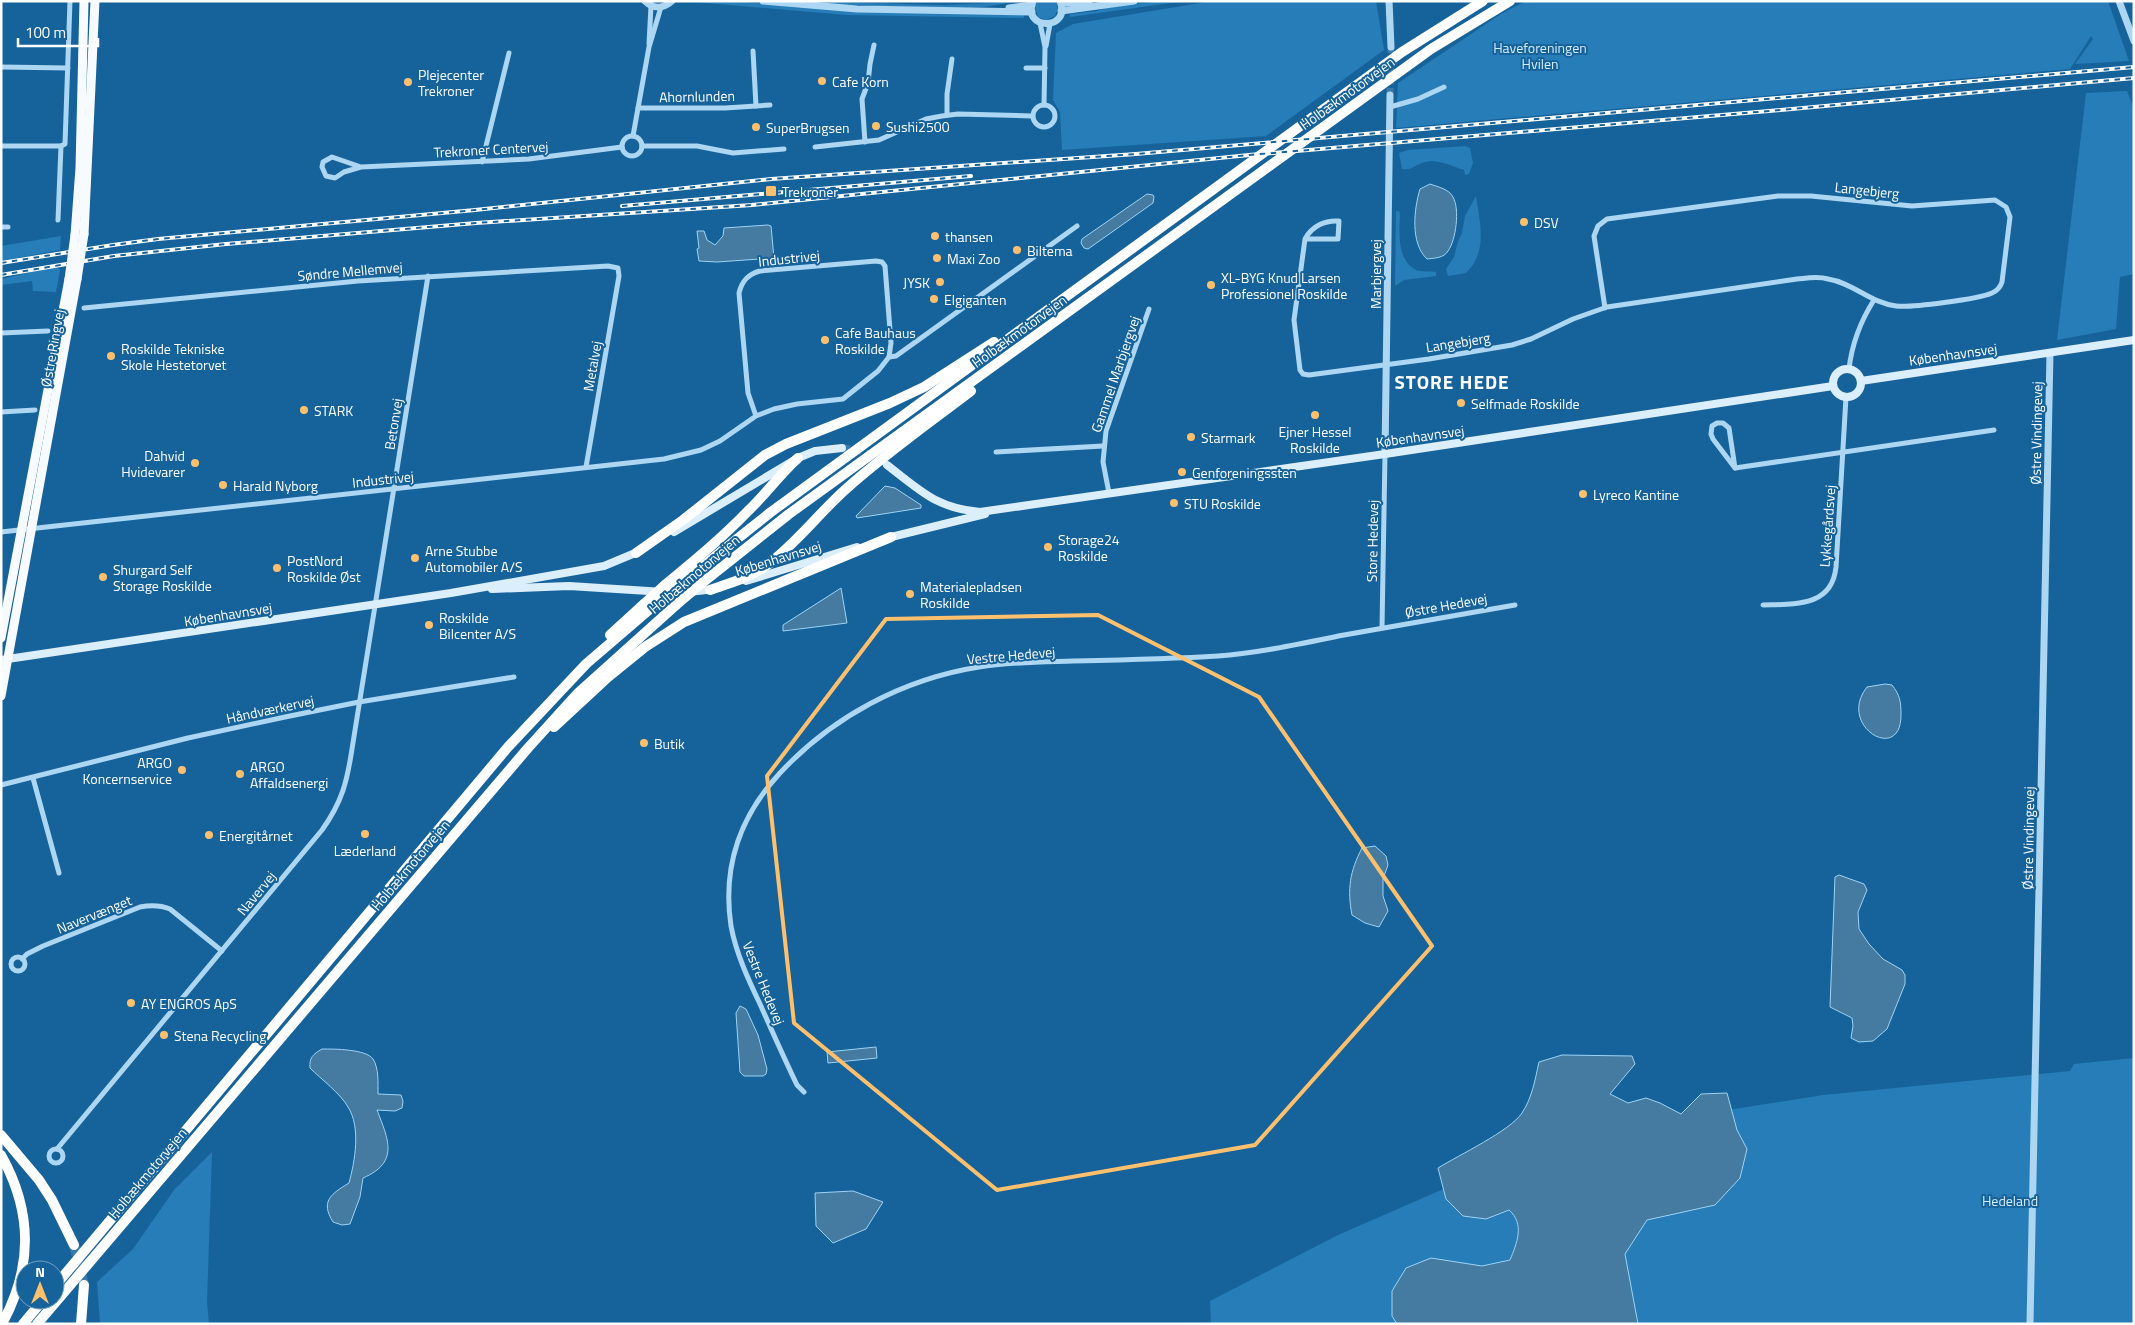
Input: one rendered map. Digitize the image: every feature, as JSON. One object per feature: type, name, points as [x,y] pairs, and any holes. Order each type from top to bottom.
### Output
[{"type":"highway","name":"Holbækmotorvejen","points":[[65,1274],[508,747],[586,664],[657,603],[771,512],[1402,52],[1483,1]]},
{"type":"highway","name":"Holbækmotorvejen","points":[[37,1324],[528,748],[577,694],[676,606],[706,586],[789,514],[1431,49],[1510,1]]},
{"type":"highway","points":[[636,553],[683,520],[765,455],[792,441],[890,404],[924,387],[999,338],[1034,320]]},
{"type":"highway","points":[[706,586],[745,578],[765,567],[785,550],[845,490],[997,371],[1034,338]]},
{"type":"highway","points":[[541,712],[558,687],[644,604],[716,544],[750,510],[779,475],[798,458]]},
{"type":"highway","points":[[528,748],[550,731],[608,677],[645,647],[684,622],[891,537]]},
{"type":"highway","points":[[1,1135],[39,1180],[52,1200],[74,1245]]},
{"type":"highway","points":[[1,1155],[18,1188],[26,1235],[21,1280],[14,1302],[2,1324]]},
{"type":"highway","points":[[81,1324],[84,1285]]},
{"type":"highway","points":[[23,1324],[35,1310]]},
{"type":"main road","name":"Østre Ringvej","points":[[79,235],[84,1]]},
{"type":"main road","name":"Østre Ringvej","points":[[1,696],[5,659],[33,528],[79,235],[95,1]]},
{"type":"main road","name":"Østre Ringvej","points":[[1,638],[73,279]]},
{"type":"main road","name":"Københavnsvej","points":[[1861,380],[2134,340]]},
{"type":"main road","points":[[1849,369],[1857,373],[1861,380],[1859,390],[1851,396],[1846,397],[1838,394],[1834,386],[1835,376],[1844,370],[1849,369]]},
{"type":"main road","name":"Københavnsvej","points":[[887,465],[928,496],[945,506],[980,512],[1385,454],[1834,386]]},
{"type":"main road","name":"Københavnsvej","points":[[5,659],[459,592],[604,566],[636,553],[798,458],[815,451],[842,448]]},
{"type":"main road","name":"Københavnsvej","points":[[459,592],[569,586],[680,593],[706,586],[736,584],[891,537],[1009,509]]},
{"type":"street","points":[[58,220],[68,68],[70,1]]},
{"type":"street","points":[[634,136],[649,47],[661,7],[672,1]]},
{"type":"street","points":[[763,1],[857,9],[1002,10],[1032,6],[1034,18],[1040,22],[1050,24],[1058,19],[1061,12],[1060,2],[1101,5]]},
{"type":"street","points":[[1061,12],[1134,1]]},
{"type":"street","points":[[1389,1],[1391,47]]},
{"type":"street","points":[[2119,1],[2134,41]]},
{"type":"street","points":[[649,47],[648,3],[661,7]]},
{"type":"street","points":[[1040,22],[1045,47],[1044,105]]},
{"type":"street","points":[[1045,47],[1050,24]]},
{"type":"street","points":[[865,142],[862,99],[868,83],[874,45]]},
{"type":"street","name":"Ahornlunden","points":[[752,51],[756,106]]},
{"type":"street","points":[[482,162],[509,54]]},
{"type":"street","points":[[947,115],[947,94],[952,59]]},
{"type":"street","points":[[1,67],[68,68]]},
{"type":"street","points":[[1026,68],[1045,68]]},
{"type":"street","points":[[1390,107],[1418,99],[1444,87]]},
{"type":"street","name":"Marbjergvej","points":[[1385,454],[1390,95]]},
{"type":"street","name":"Ahornlunden","points":[[638,108],[725,108],[770,105]]},
{"type":"street","points":[[1044,105],[1050,107],[1054,112],[1054,119],[1046,127],[1039,126],[1034,122],[1032,116],[1037,107],[1044,105]]},
{"type":"street","points":[[815,147],[865,142],[891,136],[926,119],[947,115],[1032,116]]},
{"type":"street","points":[[634,136],[638,138],[642,146],[640,153],[634,156],[626,154],[622,147],[625,139],[634,136]]},
{"type":"street","points":[[1,146],[63,145]]},
{"type":"street","points":[[642,146],[697,146],[733,153],[784,149]]},
{"type":"street","name":"Trekroner Centervej","points":[[361,167],[332,157],[324,162],[322,167],[323,172],[330,178],[335,178],[344,172],[361,167],[482,162],[564,156],[622,147]]},
{"type":"street","name":"Langebjerg","points":[[1305,239],[1294,320],[1300,370],[1303,374],[1308,375],[1512,345],[1531,339],[1573,319],[1605,308],[1814,277],[1838,281],[1874,300],[1897,306],[1912,306],[1993,293],[2000,288],[2004,272],[2010,217],[2006,207],[1995,200],[1912,206],[1819,197],[1786,196],[1742,200],[1607,219],[1598,226],[1594,236],[1605,308]]},
{"type":"street","points":[[1328,220],[1339,221],[1338,239],[1305,239],[1309,232],[1328,220]]},
{"type":"street","name":"Industrivej","points":[[889,357],[896,356],[1077,226]]},
{"type":"street","points":[[1,227],[8,227]]},
{"type":"street","name":"Industrivej","points":[[1,532],[676,458],[694,453],[720,441],[756,416],[774,409],[797,404],[843,399],[878,371],[889,357],[891,343],[885,266],[882,262],[876,261],[753,273],[745,279],[739,293],[748,394],[756,416]]},
{"type":"street","name":"Søndre Mellemvej","points":[[84,308],[358,281],[608,266],[618,268]]},
{"type":"street","name":"Metalvej","points":[[586,467],[619,276],[618,268]]},
{"type":"street","name":"Betonvej","points":[[375,604],[428,276]]},
{"type":"street","points":[[1849,369],[1857,333],[1874,300]]},
{"type":"street","name":"Gammel Marbjergvej","points":[[1109,493],[1103,462],[1103,446],[1110,417],[1149,310]]},
{"type":"street","points":[[1,332],[48,331]]},
{"type":"street","name":"Østre Vindingevej","points":[[2030,1324],[2050,353]]},
{"type":"street","name":"Lykkegårdsvej","points":[[1763,605],[1815,600],[1824,595],[1833,583],[1836,567],[1846,397]]},
{"type":"street","points":[[1,412],[35,410]]},
{"type":"street","points":[[1717,423],[1723,423],[1729,428],[1735,468],[1711,434],[1712,426],[1717,423]]},
{"type":"street","points":[[1735,468],[1994,430]]},
{"type":"street","name":"Gammel Marbjergvej","points":[[996,452],[1103,446]]},
{"type":"street","name":"Store Hedevej","points":[[1382,628],[1385,454]]},
{"type":"street","name":"Navervej","points":[[57,1149],[322,830],[334,813],[346,783],[375,604]]},
{"type":"street","name":"Østre Hedevej","points":[[1382,628],[1514,604]]},
{"type":"street","name":"Vestre Hedevej","points":[[804,1092],[796,1085],[741,961],[729,910],[730,880],[733,856],[740,832],[750,811],[762,792],[794,758],[822,734],[843,719],[885,696],[920,682],[962,670],[1021,663],[1220,656],[1382,628]]},
{"type":"street","name":"Håndværkervej","points":[[1,785],[188,738],[359,702],[514,677]]},
{"type":"street","points":[[34,778],[59,873]]},
{"type":"street","name":"Navervænget","points":[[22,959],[27,954],[43,946],[140,907],[150,905],[164,906],[170,909],[222,951]]},
{"type":"highlighted area","points":[[1098,615],[1259,697],[1432,946],[1255,1145],[997,1190],[794,1023],[767,776],[886,619]]},
{"type":"green space","points":[[684,1],[733,1],[864,12],[1024,14],[1024,18],[846,15]]},
{"type":"green space","points":[[795,1],[942,5],[1014,2],[984,7],[942,8],[846,5]]},
{"type":"green space","points":[[1037,1],[1056,1],[1058,8],[1055,16],[1046,20],[1038,17],[1035,8]]},
{"type":"green space","points":[[1160,1],[1185,1],[1070,17],[1070,14],[1097,11],[1108,7]]},
{"type":"green space","points":[[1212,1],[1376,1],[1384,50],[1266,136],[1062,150],[1060,112],[1053,100],[1056,33],[1073,24]]},
{"type":"green space","name":"Haveforeningen Hvilen","points":[[1526,1],[2108,1],[2129,61],[2075,64],[2093,39],[2091,36],[2070,69],[1396,128],[1398,83],[1501,14]]},
{"type":"green space","points":[[2127,91],[2134,109],[2134,274],[2120,277],[2116,329],[2057,340],[2086,93]]},
{"type":"green space","points":[[1465,146],[1470,148],[1473,163],[1469,174],[1465,175],[1464,170],[1435,161],[1425,162],[1409,169],[1402,169],[1399,153],[1408,150]]},
{"type":"green space","points":[[1476,196],[1481,237],[1477,256],[1473,265],[1466,273],[1448,276],[1446,269],[1454,257],[1462,233],[1465,216]]},
{"type":"green space","points":[[1396,211],[1399,211],[1400,215],[1400,246],[1405,260],[1416,270],[1436,272],[1436,276],[1404,280],[1395,286]]},
{"type":"green space","points":[[61,236],[60,250],[1,261],[1,246]]},
{"type":"green space","points":[[57,266],[60,270],[56,292],[33,291],[32,281],[1,285],[1,279]]},
{"type":"green space","name":"Hedeland","points":[[2134,1058],[2134,1324],[1211,1324],[1210,1301],[1338,1235],[1448,1187],[1703,1114],[1823,1095],[2070,1071],[2074,1064]]},
{"type":"green space","points":[[212,1152],[207,1302],[209,1324],[100,1324],[97,1282],[133,1249],[174,1190]]},
{"type":"shaded area","points":[[1430,184],[1451,194],[1455,202],[1457,216],[1453,240],[1448,251],[1442,256],[1427,259],[1418,244],[1415,216],[1420,189]]},
{"type":"shaded area","points":[[1147,194],[1153,195],[1153,203],[1088,249],[1084,248],[1081,243],[1082,239]]},
{"type":"shaded area","points":[[771,226],[774,258],[717,262],[699,261],[697,231],[704,231],[707,240],[715,245],[723,236],[724,228]]},
{"type":"shaded area","points":[[885,486],[895,488],[921,505],[921,508],[857,518],[856,516]]},
{"type":"shaded area","points":[[841,588],[847,623],[783,631],[783,625]]},
{"type":"shaded area","points":[[1885,684],[1892,685],[1897,692],[1901,714],[1899,729],[1892,737],[1883,738],[1873,734],[1864,726],[1859,715],[1860,701],[1867,687]]},
{"type":"shaded area","points":[[1375,846],[1386,856],[1388,865],[1383,879],[1383,896],[1388,911],[1379,927],[1365,923],[1352,915],[1350,897],[1352,872],[1362,848]]},
{"type":"shaded area","points":[[1839,875],[1864,884],[1867,890],[1858,912],[1859,929],[1869,944],[1883,959],[1902,970],[1905,975],[1905,984],[1887,1029],[1873,1041],[1859,1042],[1851,1038],[1852,1018],[1830,1007],[1835,877]]},
{"type":"shaded area","points":[[740,1006],[746,1009],[758,1035],[767,1069],[766,1074],[763,1076],[744,1076],[740,1072],[736,1013]]},
{"type":"shaded area","points":[[876,1047],[877,1058],[828,1063],[827,1052]]},
{"type":"shaded area","points":[[322,1049],[349,1050],[369,1056],[373,1059],[376,1067],[378,1094],[401,1095],[403,1101],[402,1108],[395,1111],[377,1110],[387,1140],[387,1157],[375,1172],[363,1178],[360,1197],[350,1224],[342,1225],[333,1222],[327,1209],[329,1199],[349,1183],[355,1155],[356,1134],[352,1115],[345,1102],[310,1068],[312,1057]]},
{"type":"shaded area","points":[[1562,1055],[1632,1056],[1635,1064],[1610,1094],[1628,1103],[1646,1098],[1681,1114],[1701,1094],[1727,1093],[1737,1130],[1747,1149],[1740,1178],[1715,1205],[1647,1220],[1625,1254],[1638,1324],[1397,1324],[1392,1316],[1392,1291],[1406,1268],[1431,1258],[1482,1266],[1510,1260],[1518,1234],[1517,1221],[1514,1215],[1509,1210],[1486,1219],[1463,1216],[1446,1199],[1438,1168],[1496,1135],[1516,1120],[1522,1113],[1533,1089],[1539,1062]]},
{"type":"shaded area","points":[[853,1191],[883,1202],[866,1229],[833,1243],[816,1226],[815,1193]]},
{"type":"tunnel","points":[[1390,95],[1391,47]]},
{"type":"tunnel","points":[[842,448],[861,451],[872,457]]},
{"type":"tunnel","points":[[74,1245],[84,1285]]},
{"type":"railway","points":[[1,263],[158,239],[475,210],[771,179],[1136,154],[2134,67]]},
{"type":"railway","points":[[1,275],[114,256],[226,244],[476,223],[752,205],[1249,155],[2134,78]]},
{"type":"railway","points":[[622,206],[971,176]]},
{"type":"place","name":"Cafe Korn","points":[[822,81]]},
{"type":"place","name":"Plejecenter Trekroner","points":[[408,82]]},
{"type":"place","name":"Sushi2500","points":[[876,126]]},
{"type":"place","name":"SuperBrugsen","points":[[756,127]]},
{"type":"place","name":"Trekroner","points":[[771,191]]},
{"type":"place","name":"DSV","points":[[1524,222]]},
{"type":"place","name":"thansen","points":[[935,236]]},
{"type":"place","name":"Biltema","points":[[1017,250]]},
{"type":"place","name":"Maxi Zoo","points":[[937,258]]},
{"type":"place","name":"JYSK","points":[[940,282]]},
{"type":"place","name":"XL-BYG Knud Larsen Professionel Roskilde","points":[[1211,285]]},
{"type":"place","name":"Elgiganten","points":[[934,299]]},
{"type":"place","name":"Cafe Bauhaus Roskilde","points":[[825,340]]},
{"type":"place","name":"Roskilde Tekniske Skole Hestetorvet","points":[[111,356]]},
{"type":"place","name":"Selfmade Roskilde","points":[[1461,403]]},
{"type":"place","name":"STARK","points":[[304,410]]},
{"type":"place","name":"Ejner Hessel Roskilde","points":[[1315,415]]},
{"type":"place","name":"Starmark","points":[[1191,437]]},
{"type":"place","name":"Dahvid Hvidevarer","points":[[195,463]]},
{"type":"place","name":"Genforeningssten","points":[[1182,472]]},
{"type":"place","name":"Harald Nyborg","points":[[223,485]]},
{"type":"place","name":"Lyreco Kantine","points":[[1583,494]]},
{"type":"place","name":"STU Roskilde","points":[[1174,503]]},
{"type":"place","name":"Storage24 Roskilde","points":[[1048,547]]},
{"type":"place","name":"Arne Stubbe Automobiler A/S","points":[[415,558]]},
{"type":"place","name":"PostNord Roskilde Øst","points":[[277,568]]},
{"type":"place","name":"Shurgard Self Storage Roskilde","points":[[103,577]]},
{"type":"place","name":"Materialepladsen Roskilde","points":[[910,594]]},
{"type":"place","name":"Roskilde Bilcenter A/S","points":[[429,625]]},
{"type":"place","name":"Butik","points":[[644,743]]},
{"type":"place","name":"ARGO Koncernservice","points":[[182,770]]},
{"type":"place","name":"ARGO Affaldsenergi","points":[[240,774]]},
{"type":"place","name":"Læderland","points":[[365,834]]},
{"type":"place","name":"Energitårnet","points":[[209,835]]},
{"type":"place","name":"AY ENGROS ApS","points":[[131,1003]]},
{"type":"place","name":"Stena Recycling","points":[[164,1035]]},
{"type":"district","name":"STORE HEDE","points":[[1452,381]]}]
